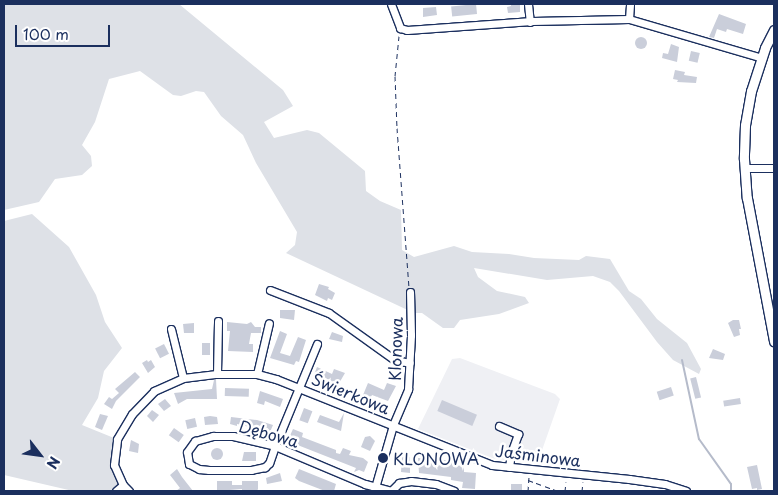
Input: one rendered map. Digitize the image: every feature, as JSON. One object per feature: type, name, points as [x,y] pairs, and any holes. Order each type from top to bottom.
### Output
[{"type":"main road","points":[[774,30],[762,58],[748,108],[744,168],[747,198],[774,342]]},
{"type":"street","points":[[391,4],[400,28],[426,30],[530,22],[629,19],[762,58]]},
{"type":"street","points":[[528,4],[530,22]]},
{"type":"street","points":[[629,19],[630,4]]},
{"type":"street","points":[[744,168],[774,168]]},
{"type":"street","points":[[270,290],[329,312],[395,360],[410,363]]},
{"type":"street","name":"Klonowa","points":[[374,489],[393,425],[408,389],[410,292]]},
{"type":"street","points":[[217,374],[218,322]]},
{"type":"street","points":[[257,374],[269,323]]},
{"type":"street","points":[[171,328],[183,378]]},
{"type":"street","name":"Świerkowa","points":[[265,467],[317,344]]},
{"type":"street","name":"Świerkowa","points":[[123,485],[114,465],[117,440],[132,414],[154,391],[183,378],[217,374],[257,374],[299,387],[393,425]]},
{"type":"street","name":"Jaśminowa","points":[[393,425],[485,463],[638,480],[673,486],[686,491]]},
{"type":"street","points":[[499,426],[518,434],[511,453],[510,467]]},
{"type":"street","name":"Dębowa","points":[[265,467],[252,470],[199,470],[189,464],[187,452],[195,440],[213,436],[233,436],[275,446],[374,489],[392,490]]},
{"type":"street","points":[[392,490],[399,483],[411,480],[436,484],[454,491]]},
{"type":"street","points":[[116,491],[123,485],[129,491]]},
{"type":"path","points":[[400,28],[395,76],[410,292]]},
{"type":"path","points":[[528,491],[529,469]]},
{"type":"path","points":[[528,480],[554,491],[565,491],[566,482]]},
{"type":"path","points":[[582,491],[583,480]]},
{"type":"shaded area","points":[[4,4],[179,4],[283,90],[293,106],[264,122],[274,138],[307,130],[319,133],[365,171],[366,191],[380,201],[401,210],[402,250],[414,257],[454,246],[472,252],[509,254],[534,258],[579,260],[586,256],[610,259],[629,291],[641,299],[657,319],[687,343],[701,369],[699,374],[673,360],[657,342],[619,291],[610,282],[593,276],[547,280],[474,268],[478,277],[497,291],[525,297],[529,303],[499,314],[460,320],[454,328],[443,328],[422,313],[414,313],[286,253],[295,245],[297,232],[256,163],[243,135],[221,116],[204,92],[196,91],[181,96],[173,95],[140,71],[109,79],[95,122],[82,145],[91,156],[92,166],[82,175],[55,179],[39,202],[4,210]]},
{"type":"shaded area","points":[[32,214],[69,247],[96,295],[105,322],[122,348],[104,371],[98,398],[82,425],[114,438],[119,484],[110,491],[73,491],[4,475],[4,221]]},
{"type":"shaded area","points":[[460,358],[555,394],[560,399],[540,456],[529,456],[527,462],[495,459],[418,429],[452,359]]},
{"type":"building","points":[[476,4],[477,14],[452,17],[451,7]]},
{"type":"building","points":[[511,4],[520,4],[520,12],[508,13],[507,7],[511,6]]},
{"type":"building","points":[[436,7],[437,15],[423,17],[423,8]]},
{"type":"building","points":[[719,14],[746,24],[743,34],[727,29],[726,32],[717,29],[714,38],[709,37]]},
{"type":"building","points":[[641,37],[647,43],[641,49],[635,43]]},
{"type":"building","points":[[671,44],[679,47],[677,62],[662,58],[663,53],[668,54]]},
{"type":"building","points":[[691,51],[700,53],[698,63],[689,61]]},
{"type":"building","points":[[675,70],[685,72],[684,75],[697,77],[696,83],[677,82],[678,80],[673,79]]},
{"type":"building","points":[[319,284],[329,287],[328,289],[335,293],[332,300],[328,298],[327,301],[315,295]]},
{"type":"building","points":[[280,310],[295,310],[294,320],[280,318]]},
{"type":"building","points":[[733,320],[739,320],[741,329],[739,329],[740,335],[734,337],[728,323]]},
{"type":"building","points":[[227,322],[247,324],[251,322],[255,327],[261,327],[261,333],[251,333],[249,344],[253,344],[253,352],[228,351],[230,331],[227,331]]},
{"type":"building","points":[[194,323],[194,333],[184,333],[183,324]]},
{"type":"building","points":[[280,331],[287,334],[280,353],[290,356],[298,337],[306,340],[299,362],[296,361],[294,365],[270,358]]},
{"type":"building","points":[[332,332],[343,336],[342,342],[329,339]]},
{"type":"building","points":[[202,343],[210,343],[210,355],[202,355]]},
{"type":"building","points":[[164,344],[169,354],[160,358],[155,349]]},
{"type":"building","points":[[713,349],[725,354],[723,360],[709,358]]},
{"type":"building","points":[[147,360],[148,362],[151,360],[155,367],[148,373],[142,363]]},
{"type":"building","points":[[317,367],[332,374],[334,369],[345,373],[338,385],[322,376],[314,375]]},
{"type":"building","points":[[135,372],[140,377],[116,401],[112,409],[104,404],[109,397],[112,399],[119,393],[115,389]]},
{"type":"building","points":[[696,377],[701,397],[695,399],[690,378]]},
{"type":"building","points":[[216,379],[217,399],[187,399],[178,404],[174,393],[212,389]]},
{"type":"building","points":[[368,383],[384,390],[387,383],[396,386],[388,401],[372,395],[366,406],[366,396],[363,395]]},
{"type":"building","points":[[671,387],[674,396],[660,400],[657,392]]},
{"type":"building","points":[[225,388],[249,389],[249,397],[225,396]]},
{"type":"building","points":[[260,391],[283,399],[280,407],[265,401],[264,405],[257,403]]},
{"type":"building","points":[[740,398],[741,404],[724,407],[723,401]]},
{"type":"building","points":[[165,399],[171,406],[164,411],[158,404]]},
{"type":"building","points":[[442,400],[477,415],[472,426],[437,411]]},
{"type":"building","points":[[304,408],[312,411],[308,423],[299,420]]},
{"type":"building","points":[[152,410],[159,415],[153,422],[147,416]]},
{"type":"building","points":[[344,413],[341,431],[317,422],[320,415],[339,422]]},
{"type":"building","points":[[100,414],[108,416],[102,430],[95,427]]},
{"type":"building","points":[[204,417],[217,417],[218,424],[205,425]]},
{"type":"building","points":[[231,417],[257,420],[273,425],[270,432],[237,424],[237,426],[230,424]]},
{"type":"building","points":[[195,418],[197,427],[187,429],[185,420]]},
{"type":"building","points":[[174,428],[184,435],[179,442],[169,435]]},
{"type":"building","points":[[293,429],[303,433],[302,437],[336,450],[336,453],[340,454],[343,448],[351,451],[349,455],[363,458],[368,462],[364,472],[359,470],[354,472],[356,468],[288,440]]},
{"type":"building","points":[[370,436],[375,441],[370,451],[361,447],[365,437]]},
{"type":"building","points":[[131,440],[139,444],[138,453],[129,451]]},
{"type":"building","points":[[215,448],[219,448],[223,454],[219,460],[215,460],[211,456],[211,452]]},
{"type":"building","points":[[244,452],[256,452],[256,461],[242,461]]},
{"type":"building","points":[[402,457],[410,457],[410,473],[401,472]]},
{"type":"building","points":[[418,458],[440,459],[452,462],[452,465],[464,466],[464,472],[476,473],[475,489],[462,488],[463,482],[451,480],[451,477],[419,473]]},
{"type":"building","points":[[757,465],[762,489],[757,490],[757,488],[752,489],[747,467]]},
{"type":"building","points":[[177,469],[193,491],[176,491],[180,488],[170,475]]},
{"type":"building","points":[[299,469],[336,484],[334,491],[325,491],[299,481],[295,478]]},
{"type":"building","points":[[280,473],[282,481],[267,484],[266,478]]},
{"type":"building","points":[[217,481],[232,481],[232,485],[242,485],[242,481],[258,481],[258,489],[257,491],[242,491],[242,489],[217,491]]},
{"type":"building","points":[[511,484],[522,484],[522,491],[511,491]]},
{"type":"waterway","points":[[682,360],[699,439],[731,484],[731,491]]},
{"type":"place","name":"KLONOWA","points":[[383,458]]}]
